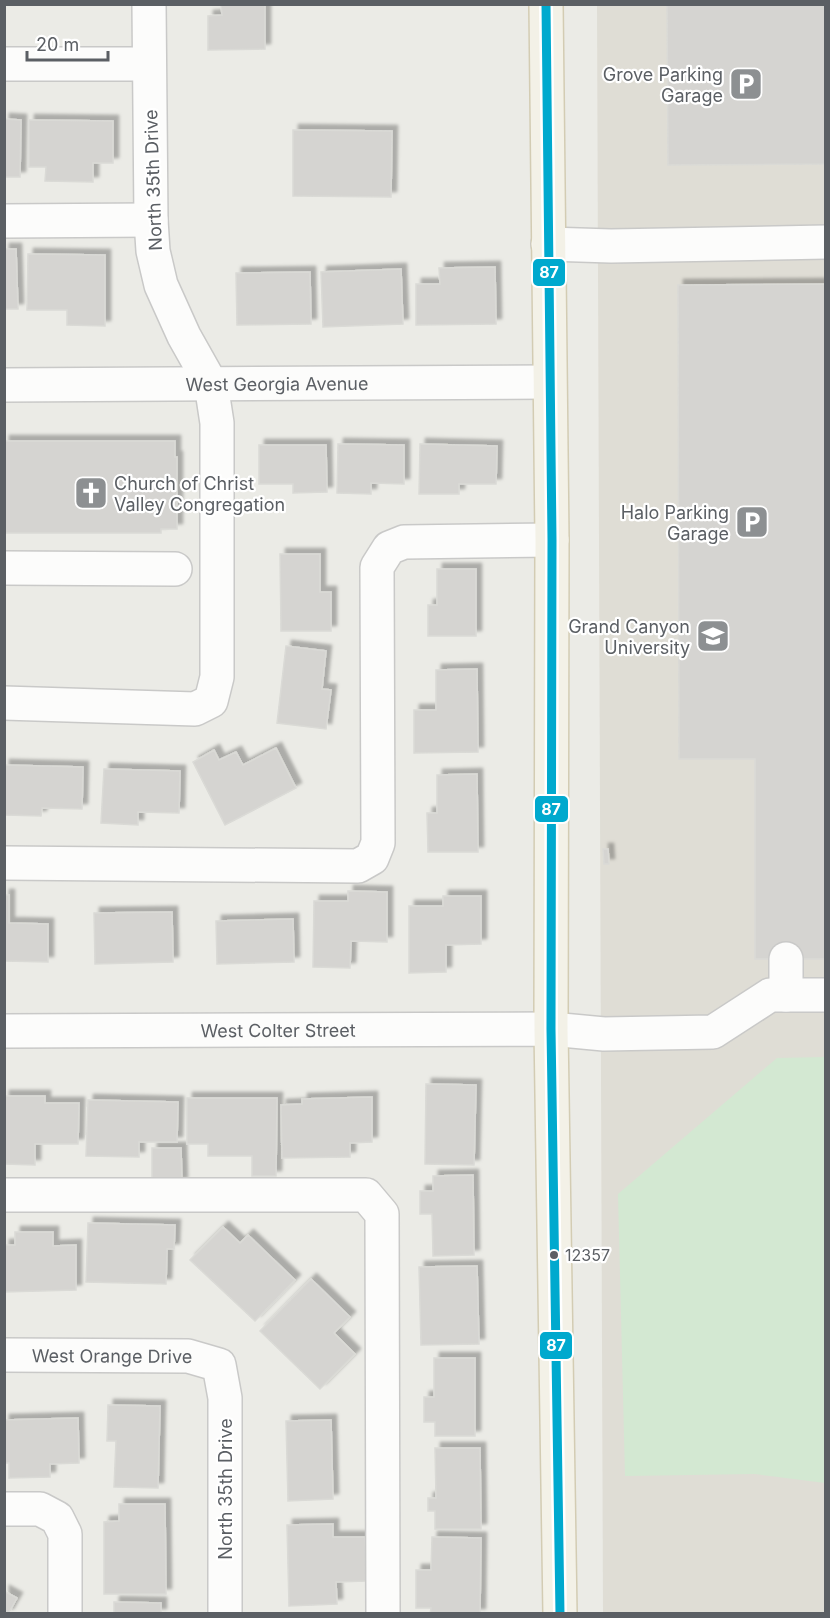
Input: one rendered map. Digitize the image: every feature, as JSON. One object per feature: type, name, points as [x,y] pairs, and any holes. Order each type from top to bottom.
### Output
[{"type":"main road","points":[[546,4],[552,540],[552,1029],[560,1614]]},
{"type":"street","name":"North 35th Drive","points":[[4,703],[195,709],[211,701],[218,677],[218,423],[211,384],[184,336],[161,285],[153,251],[149,4]]},
{"type":"street","points":[[4,64],[149,64]]},
{"type":"street","points":[[4,221],[151,220]]},
{"type":"street","points":[[548,244],[611,246],[825,242]]},
{"type":"street","name":"West Georgia Avenue","points":[[4,385],[549,382]]},
{"type":"street","points":[[4,862],[357,866],[372,858],[378,843],[377,567],[389,548],[404,542],[552,540]]},
{"type":"street","points":[[4,568],[175,569]]},
{"type":"street","points":[[786,959],[786,995]]},
{"type":"street","name":"West Colter Street","points":[[4,1031],[552,1029],[604,1034],[713,1032],[770,995],[825,995]]},
{"type":"street","points":[[4,1195],[366,1195],[382,1214],[383,1614]]},
{"type":"street","name":"West Orange Drive","points":[[4,1355],[188,1356],[219,1365]]},
{"type":"street","name":"North 35th Drive","points":[[219,1365],[225,1398],[225,1614]]},
{"type":"street","points":[[4,1509],[40,1509],[57,1518],[65,1534],[65,1614]]},
{"type":"shaded area","name":"Grand Canyon University","points":[[597,5],[825,5],[825,1613],[603,1613]]},
{"type":"green space","points":[[825,1057],[825,1483],[755,1474],[625,1476],[618,1194],[777,1058]]},
{"type":"building","points":[[221,4],[265,4],[265,49],[208,50],[208,16],[222,15]]},
{"type":"building","name":"Grove Parking Garage","points":[[667,4],[826,4],[826,164],[668,165]]},
{"type":"building","points":[[4,119],[21,120],[20,177],[4,177]]},
{"type":"building","points":[[29,120],[113,121],[113,163],[93,163],[93,182],[45,181],[46,167],[29,167]]},
{"type":"building","points":[[293,130],[392,131],[391,197],[293,196]]},
{"type":"building","points":[[4,249],[16,249],[18,309],[4,309]]},
{"type":"building","points":[[28,254],[105,255],[105,326],[67,325],[67,310],[27,310]]},
{"type":"building","points":[[495,267],[496,324],[416,325],[416,284],[440,284],[439,268]]},
{"type":"building","points":[[401,269],[403,324],[323,327],[321,272]]},
{"type":"building","points":[[310,272],[311,324],[237,325],[236,273]]},
{"type":"building","name":"Halo Parking Garage","points":[[826,284],[826,959],[755,959],[755,759],[679,759],[678,285]]},
{"type":"building","name":"Church of Christ Valley Congregation","points":[[4,441],[175,441],[177,529],[161,529],[161,533],[4,533]]},
{"type":"building","points":[[338,444],[404,445],[404,484],[371,483],[371,494],[337,493]]},
{"type":"building","points":[[420,444],[497,446],[496,484],[459,484],[459,494],[419,494]]},
{"type":"building","points":[[259,445],[326,445],[327,492],[293,493],[293,484],[259,484]]},
{"type":"building","points":[[280,554],[320,554],[320,592],[331,592],[331,631],[281,631]]},
{"type":"building","points":[[437,569],[476,569],[476,636],[428,636],[428,605],[437,605]]},
{"type":"building","points":[[286,646],[326,651],[322,689],[331,690],[326,729],[277,723]]},
{"type":"building","points":[[477,669],[478,752],[414,753],[414,710],[436,710],[436,670]]},
{"type":"building","points":[[276,748],[296,788],[225,825],[193,762],[214,750],[219,760],[236,752],[243,765]]},
{"type":"building","points":[[4,765],[83,767],[82,809],[42,808],[41,816],[4,815]]},
{"type":"building","points":[[104,769],[180,771],[179,813],[138,812],[138,825],[101,823]]},
{"type":"building","points":[[477,774],[478,852],[428,852],[427,813],[437,813],[437,775]]},
{"type":"building","points":[[603,849],[608,849],[609,864],[604,864]]},
{"type":"building","points":[[348,891],[387,892],[387,942],[351,941],[350,968],[313,967],[314,901],[348,901]]},
{"type":"building","points":[[4,895],[9,895],[9,923],[48,924],[48,962],[4,961]]},
{"type":"building","points":[[443,896],[481,896],[481,944],[446,945],[446,972],[409,973],[409,906],[443,906]]},
{"type":"building","points":[[172,912],[173,962],[95,964],[94,913]]},
{"type":"building","points":[[293,919],[294,962],[217,964],[216,921]]},
{"type":"building","points":[[426,1084],[476,1085],[474,1165],[425,1164]]},
{"type":"building","points":[[4,1096],[45,1096],[45,1103],[79,1103],[78,1144],[35,1144],[35,1165],[4,1164]]},
{"type":"building","points":[[372,1097],[372,1142],[350,1143],[350,1157],[282,1158],[281,1105],[302,1104],[302,1099]]},
{"type":"building","points":[[187,1098],[277,1098],[276,1176],[252,1176],[252,1156],[208,1156],[208,1144],[187,1144]]},
{"type":"building","points":[[88,1100],[178,1102],[177,1142],[139,1142],[139,1157],[86,1156]]},
{"type":"building","points":[[152,1148],[181,1148],[182,1183],[152,1184]]},
{"type":"building","points":[[473,1175],[474,1255],[433,1256],[432,1214],[420,1214],[420,1191],[433,1191],[433,1176]]},
{"type":"building","points":[[88,1223],[175,1225],[174,1249],[167,1249],[166,1284],[86,1282]]},
{"type":"building","points":[[223,1227],[240,1243],[248,1235],[295,1280],[255,1321],[190,1260]]},
{"type":"building","points":[[15,1232],[53,1232],[53,1246],[76,1245],[76,1290],[4,1292],[4,1245],[15,1245]]},
{"type":"building","points":[[477,1266],[479,1344],[421,1345],[419,1267]]},
{"type":"building","points":[[311,1279],[350,1317],[334,1333],[355,1354],[320,1389],[260,1331]]},
{"type":"building","points":[[434,1358],[475,1358],[475,1436],[435,1436],[435,1422],[424,1422],[424,1397],[434,1397]]},
{"type":"building","points":[[108,1405],[160,1406],[158,1488],[114,1487],[116,1441],[107,1441]]},
{"type":"building","points":[[78,1418],[79,1463],[50,1464],[50,1477],[9,1478],[9,1463],[4,1463],[4,1420]]},
{"type":"building","points":[[331,1420],[333,1499],[288,1501],[286,1421]]},
{"type":"building","points":[[435,1448],[480,1448],[481,1529],[435,1529],[435,1511],[428,1511],[428,1498],[436,1498]]},
{"type":"building","points":[[119,1504],[165,1504],[166,1594],[104,1594],[104,1522],[119,1521]]},
{"type":"building","points":[[333,1524],[333,1537],[365,1537],[367,1581],[336,1582],[337,1604],[289,1606],[287,1525]]},
{"type":"building","points":[[432,1537],[481,1538],[480,1614],[430,1614],[431,1608],[416,1608],[416,1570],[431,1570]]},
{"type":"building","points":[[4,1591],[17,1598],[8,1614],[4,1614]]},
{"type":"building","points":[[114,1602],[161,1603],[161,1614],[114,1614]]},
{"type":"transit line","name":"87","points":[[546,4],[552,540],[551,1029],[560,1614]]},
{"type":"place","name":"Grove Parking Garage","points":[[746,84]]},
{"type":"place","name":"Church of Christ Valley Congregation","points":[[91,493]]},
{"type":"place","name":"Halo Parking Garage","points":[[752,522]]},
{"type":"place","name":"Grand Canyon University","points":[[713,636]]},
{"type":"place","name":"12357","points":[[554,1255]]}]
